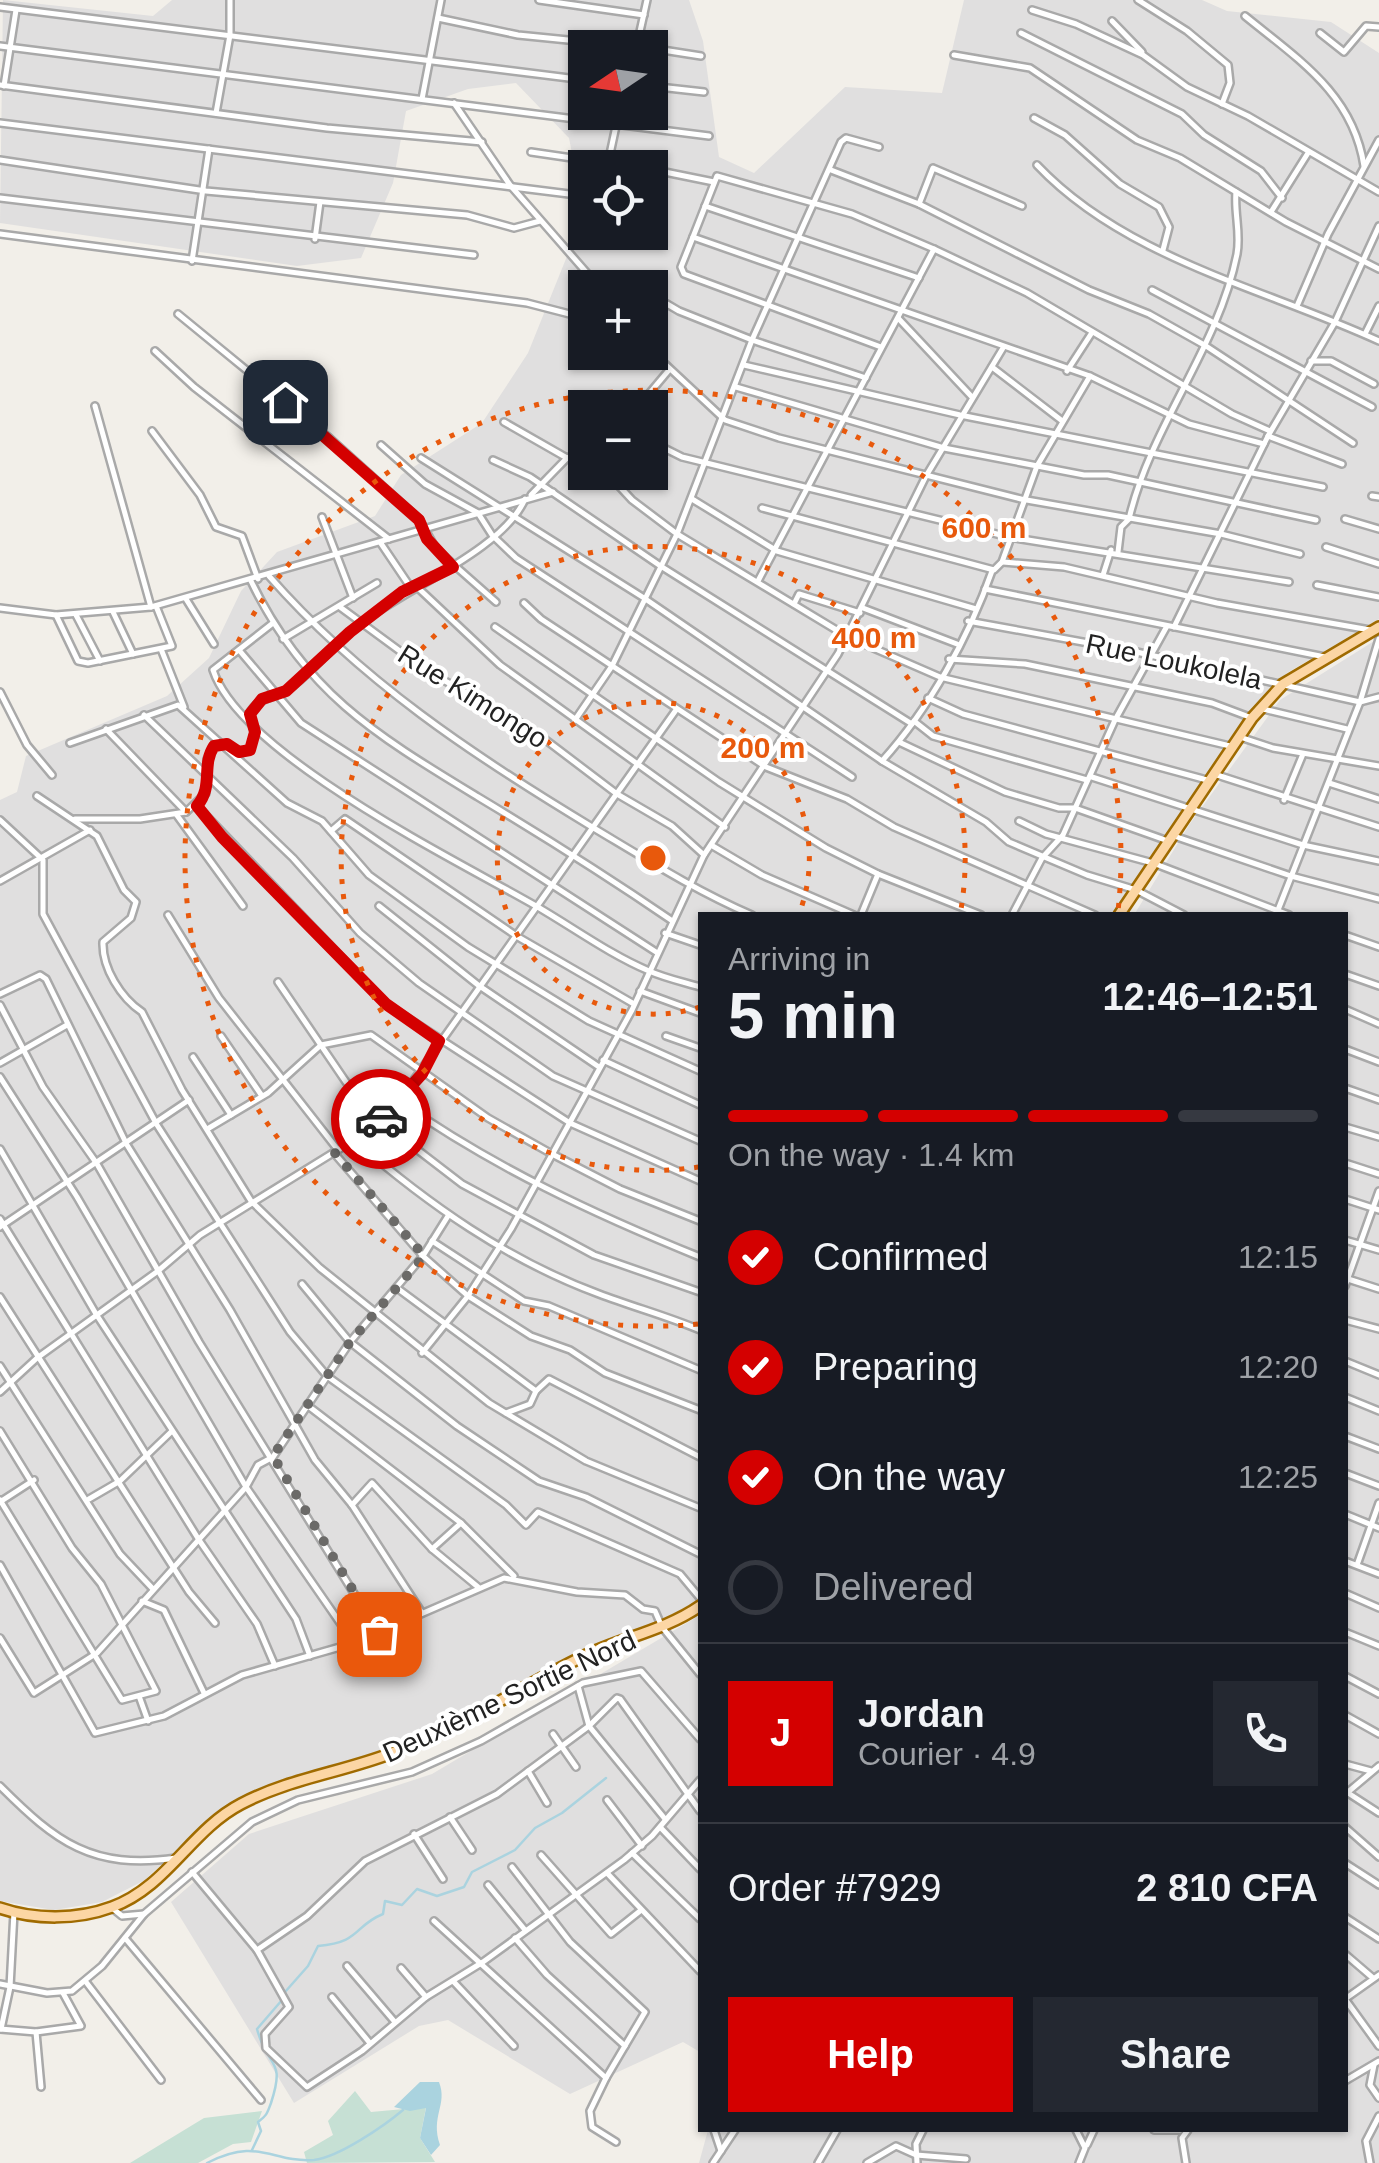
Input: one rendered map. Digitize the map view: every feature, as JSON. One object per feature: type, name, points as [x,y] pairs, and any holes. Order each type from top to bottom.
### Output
[{"type":"main road","points":[[1121,912],[1230,746],[1282,684],[1325,657],[1378,632]]},
{"type":"main road","name":"Deuxième Sortie Nord","points":[[0,1908],[64,1916],[110,1908],[147,1889],[229,1810],[269,1790],[415,1745],[577,1659],[662,1627],[698,1607]]},
{"type":"street","points":[[216,113],[230,34],[230,0]]},
{"type":"street","points":[[422,99],[441,0]]},
{"type":"street","points":[[539,0],[644,15]]},
{"type":"street","points":[[641,30],[648,0]]},
{"type":"street","points":[[1138,0],[1187,31],[1228,66],[1230,83],[1222,104]]},
{"type":"street","points":[[0,7],[568,78]]},
{"type":"street","points":[[16,9],[2,86],[482,142]]},
{"type":"street","points":[[1032,10],[1076,24],[1143,55]]},
{"type":"street","points":[[1246,16],[1343,104],[1357,128],[1364,166]]},
{"type":"street","points":[[438,18],[518,35],[568,40]]},
{"type":"street","points":[[1112,21],[1143,55],[1187,88],[1379,192]]},
{"type":"street","points":[[1320,33],[1344,52],[1366,26],[1379,27]]},
{"type":"street","points":[[1021,33],[1119,78],[1182,114],[1204,136],[1261,171],[1282,198]]},
{"type":"street","points":[[0,46],[568,117]]},
{"type":"street","points":[[668,51],[702,56]]},
{"type":"street","points":[[954,55],[1030,68],[1137,140],[1180,158],[1379,269]]},
{"type":"street","points":[[668,88],[704,92]]},
{"type":"street","points":[[454,102],[510,186],[584,270]]},
{"type":"street","points":[[1034,118],[1065,135],[1120,184],[1159,207],[1169,228],[1163,250]]},
{"type":"street","points":[[0,124],[568,194]]},
{"type":"street","points":[[666,130],[709,136]]},
{"type":"street","points":[[575,720],[612,666],[677,534],[725,420],[752,340],[846,138],[879,147]]},
{"type":"street","points":[[1297,306],[1379,140]]},
{"type":"street","points":[[192,261],[206,190],[209,149]]},
{"type":"street","points":[[531,152],[568,158]]},
{"type":"street","points":[[1271,212],[1308,153]]},
{"type":"street","points":[[0,160],[206,190],[468,215],[514,228],[540,220]]},
{"type":"street","points":[[1037,165],[1064,194],[1101,220],[1379,341]]},
{"type":"street","points":[[919,204],[935,168],[1022,206]]},
{"type":"street","points":[[831,170],[919,204],[1206,346],[1353,442]]},
{"type":"street","points":[[668,173],[714,182]]},
{"type":"street","points":[[881,347],[684,274],[681,267],[714,182],[722,174],[852,214],[934,249],[1026,294],[1269,433],[1342,464]]},
{"type":"street","points":[[1103,575],[1121,527],[1129,519],[1151,451],[1215,322],[1239,237],[1236,192]]},
{"type":"street","points":[[0,198],[315,239],[474,254]]},
{"type":"street","points":[[315,239],[320,202]]},
{"type":"street","points":[[705,206],[919,278]]},
{"type":"street","points":[[1014,912],[1042,858],[1063,836],[1149,654],[1207,566],[1269,433],[1334,322],[1379,226]]},
{"type":"street","points":[[0,234],[527,303],[568,314]]},
{"type":"street","points":[[694,237],[898,314],[1090,376],[1215,433],[1264,444]]},
{"type":"street","points":[[758,581],[934,249]]},
{"type":"street","points":[[1152,290],[1305,368],[1372,408]]},
{"type":"street","points":[[668,305],[752,340],[866,378]]},
{"type":"street","points":[[1364,334],[1379,306]]},
{"type":"street","points":[[178,314],[327,436],[426,530],[427,539],[453,567],[496,602]]},
{"type":"street","points":[[898,314],[970,396]]},
{"type":"street","points":[[1067,371],[1091,334]]},
{"type":"street","points":[[422,1353],[468,1296],[501,1246],[590,1089],[704,854],[766,768],[848,637],[926,476],[970,396],[1003,348]]},
{"type":"street","points":[[155,350],[194,387],[389,539]]},
{"type":"street","points":[[1311,362],[1331,361],[1374,384]]},
{"type":"street","points":[[743,365],[960,414],[1323,487]]},
{"type":"street","points":[[991,366],[1061,420]]},
{"type":"street","points":[[653,390],[670,370],[725,420],[826,450],[1022,499],[1222,534],[1300,554]]},
{"type":"street","points":[[882,761],[913,722],[950,659],[992,570],[1002,562],[1036,466],[1090,376]]},
{"type":"street","points":[[736,387],[944,448],[1316,520]]},
{"type":"street","points":[[56,615],[78,661],[100,661],[173,644],[153,606],[95,406]]},
{"type":"street","points":[[249,719],[256,704],[286,691],[360,624],[413,586],[453,567],[516,518],[527,498],[566,458],[504,422]]},
{"type":"street","points":[[152,431],[200,495],[219,530],[242,536],[272,623],[306,671],[340,704],[410,757],[671,920]]},
{"type":"street","points":[[381,446],[424,484],[478,513],[492,536],[516,558],[852,777]]},
{"type":"street","points":[[668,449],[909,515],[1009,537],[1289,582]]},
{"type":"street","points":[[421,458],[644,598],[882,761],[986,822],[1009,842],[1042,858],[1136,890],[1178,912]]},
{"type":"street","points":[[494,460],[554,492],[659,565],[933,736],[1090,779],[1303,845],[1379,861]]},
{"type":"street","points":[[623,490],[677,534],[848,637],[940,677],[1230,746]]},
{"type":"street","points":[[0,608],[56,615],[153,606],[554,492]]},
{"type":"street","points":[[690,498],[776,551],[976,609]]},
{"type":"street","points":[[762,508],[992,570]]},
{"type":"street","points":[[322,517],[353,598]]},
{"type":"street","points":[[1345,520],[1379,529]]},
{"type":"street","points":[[380,542],[413,586],[500,666],[725,826]]},
{"type":"street","points":[[1326,547],[1379,564]]},
{"type":"street","points":[[1002,562],[1103,575],[1189,596],[1378,632],[1377,659],[1277,912]]},
{"type":"street","points":[[269,576],[336,648],[484,760],[690,884],[746,912]]},
{"type":"street","points":[[283,639],[377,583]]},
{"type":"street","points":[[1317,585],[1379,597]]},
{"type":"street","points":[[985,589],[1325,657]]},
{"type":"street","points":[[794,604],[800,594],[957,644]]},
{"type":"street","points":[[186,599],[214,644]]},
{"type":"street","points":[[524,603],[766,768],[848,799],[894,827],[1088,912]]},
{"type":"street","name":"Rue Kimongo","points":[[340,606],[427,671],[530,728],[617,794],[672,826],[704,854]]},
{"type":"street","points":[[112,611],[133,654]]},
{"type":"street","points":[[76,614],[100,661]]},
{"type":"street","name":"Rue Loukolela","points":[[968,621],[1149,654],[1360,702],[1379,697]]},
{"type":"street","points":[[222,743],[239,752],[250,750],[255,732],[213,670],[272,623]]},
{"type":"street","points":[[494,627],[656,740],[826,848],[878,874],[973,912]]},
{"type":"street","points":[[161,649],[185,710]]},
{"type":"street","points":[[239,650],[302,723],[656,952]]},
{"type":"street","points":[[950,659],[1025,664],[1212,704],[1252,718]]},
{"type":"street","points":[[0,692],[28,746],[52,775]]},
{"type":"street","points":[[928,698],[963,714],[1209,776],[1379,827]]},
{"type":"street","points":[[70,742],[175,704],[287,804],[322,821],[383,887],[496,964],[589,1020],[698,1069]]},
{"type":"street","points":[[1262,709],[1347,730]]},
{"type":"street","points":[[0,1392],[36,1358],[158,1271],[189,1243],[354,1140],[399,1102],[422,1074],[439,1041],[478,985],[539,908],[676,710]]},
{"type":"street","points":[[144,714],[293,858],[360,933],[419,983],[554,1076],[698,1140]]},
{"type":"street","points":[[249,719],[330,785],[648,970],[698,986]]},
{"type":"street","points":[[106,729],[186,812]]},
{"type":"street","points":[[1238,736],[1303,754],[1379,766]]},
{"type":"street","points":[[899,742],[1004,792],[1059,808],[1075,808],[1291,876],[1379,899]]},
{"type":"street","points":[[72,819],[140,819],[186,812],[197,806],[210,779],[210,751],[222,743]]},
{"type":"street","points":[[1284,800],[1303,754]]},
{"type":"street","points":[[1329,783],[1379,798]]},
{"type":"street","points":[[37,796],[102,842],[137,908],[103,942],[110,972],[133,1007],[142,1012],[189,1100],[251,1201],[320,1268],[422,1353],[506,1413],[586,1461],[698,1507]]},
{"type":"street","points":[[197,806],[386,1004],[570,1123],[698,1180]]},
{"type":"street","points":[[176,814],[243,906]]},
{"type":"street","points":[[331,831],[345,819],[518,937],[634,1004]]},
{"type":"street","points":[[0,820],[43,860],[44,914],[157,1125],[282,1320],[327,1376],[506,1504],[526,1525],[538,1512],[680,1574],[698,1596]]},
{"type":"street","points":[[1019,821],[1046,834],[1153,863],[1275,912]]},
{"type":"street","points":[[0,881],[90,830]]},
{"type":"street","points":[[712,845],[762,875],[851,912]]},
{"type":"street","points":[[859,912],[878,874]]},
{"type":"street","points":[[379,906],[478,985],[600,1064],[698,1104]]},
{"type":"street","points":[[168,916],[219,998],[286,1079],[336,1151],[424,1256],[468,1296],[530,1336],[570,1350],[605,1374],[698,1409]]},
{"type":"street","points":[[665,933],[698,944]]},
{"type":"street","points":[[1348,936],[1379,947]]},
{"type":"street","points":[[0,994],[40,975],[127,1145],[296,1428],[352,1504],[422,1613]]},
{"type":"street","points":[[1348,975],[1379,986]]},
{"type":"street","points":[[278,982],[320,1045],[380,1121],[462,1184],[614,1264],[698,1291]]},
{"type":"street","points":[[640,991],[698,1012]]},
{"type":"street","points":[[0,1005],[43,1088],[98,1164],[158,1271],[379,1634]]},
{"type":"street","points":[[1348,1010],[1379,1024]]},
{"type":"street","points":[[0,1063],[68,1024]]},
{"type":"street","points":[[221,1036],[262,1096]]},
{"type":"street","points":[[209,1128],[286,1079],[320,1045],[375,1036],[422,1074],[552,1154],[620,1189],[698,1220]]},
{"type":"street","points":[[666,1036],[698,1047]]},
{"type":"street","points":[[1348,1050],[1379,1062]]},
{"type":"street","points":[[193,1057],[231,1115]]},
{"type":"street","points":[[0,1076],[246,1487],[354,1643]]},
{"type":"street","points":[[1348,1089],[1379,1100]]},
{"type":"street","points":[[189,1100],[127,1145],[1,1224],[198,1540],[256,1624],[275,1666]]},
{"type":"street","points":[[399,1102],[534,1184],[620,1227],[698,1256]]},
{"type":"street","points":[[1348,1128],[1379,1137]]},
{"type":"street","points":[[354,1140],[448,1216],[501,1246],[599,1294],[698,1329]]},
{"type":"street","points":[[0,1149],[29,1206],[96,1314],[296,1619],[310,1656]]},
{"type":"street","points":[[1348,1164],[1379,1174]]},
{"type":"street","points":[[1348,1276],[1376,1209],[1379,1191]]},
{"type":"street","points":[[1348,1200],[1376,1209]]},
{"type":"street","points":[[0,1638],[32,1691],[37,1692],[97,1653],[222,1508],[246,1487],[258,1466],[273,1456],[296,1428],[306,1404],[350,1342],[424,1256],[448,1216]]},
{"type":"street","points":[[432,1240],[532,1305],[549,1306],[698,1369]]},
{"type":"street","points":[[1348,1241],[1379,1250]]},
{"type":"street","points":[[1348,1282],[1379,1290]]},
{"type":"street","points":[[302,1284],[350,1342],[457,1426],[539,1482],[586,1496],[698,1553]]},
{"type":"street","points":[[397,1288],[536,1391]]},
{"type":"street","points":[[0,1297],[173,1566],[215,1623]]},
{"type":"street","points":[[1348,1321],[1379,1329]]},
{"type":"street","points":[[1348,1362],[1379,1375]]},
{"type":"street","points":[[0,1366],[89,1499],[120,1554],[153,1589]]},
{"type":"street","points":[[506,1413],[530,1404],[548,1379],[698,1456]]},
{"type":"street","points":[[1348,1398],[1379,1411]]},
{"type":"street","points":[[306,1404],[461,1523],[516,1578]]},
{"type":"street","points":[[0,1431],[34,1480],[72,1548],[100,1584],[119,1626],[157,1688],[122,1700],[97,1653],[0,1501],[34,1480]]},
{"type":"street","points":[[89,1499],[120,1481],[172,1431]]},
{"type":"street","points":[[1348,1437],[1379,1449]]},
{"type":"street","points":[[1348,1474],[1379,1486]]},
{"type":"street","points":[[352,1504],[372,1484],[432,1550],[478,1587]]},
{"type":"street","points":[[1358,1565],[1376,1527],[1379,1503]]},
{"type":"street","points":[[1348,1515],[1376,1527]]},
{"type":"street","points":[[432,1550],[461,1523]]},
{"type":"street","points":[[1348,1562],[1379,1574]]},
{"type":"street","points":[[0,1565],[93,1733],[148,1721],[275,1666],[379,1634],[478,1587],[516,1578],[577,1592],[625,1595],[643,1609],[654,1610],[662,1627],[698,1672]]},
{"type":"street","points":[[1348,1594],[1379,1608]]},
{"type":"street","points":[[141,1601],[164,1610],[204,1694]]},
{"type":"street","points":[[1348,1633],[1379,1646]]},
{"type":"street","points":[[0,1984],[62,1993],[86,1982],[144,1914],[241,1828],[280,1808],[412,1772],[578,1686],[641,1671],[698,1738]]},
{"type":"street","points":[[1348,1678],[1379,1694]]},
{"type":"street","points":[[578,1686],[590,1726],[666,1820]]},
{"type":"street","points":[[140,1696],[148,1721]]},
{"type":"street","points":[[257,1950],[307,1916],[364,1861],[488,1799],[590,1726],[620,1699],[698,1809]]},
{"type":"street","points":[[1348,1717],[1379,1734]]},
{"type":"street","points":[[553,1734],[576,1767]]},
{"type":"street","points":[[1348,1764],[1377,1768]]},
{"type":"street","points":[[1348,1790],[1377,1768]]},
{"type":"street","points":[[528,1772],[547,1803]]},
{"type":"street","points":[[192,1872],[257,1950],[289,2007],[265,2034],[266,2048],[307,2088],[426,1997],[480,1964],[642,1846],[698,1782]]},
{"type":"street","points":[[0,1786],[34,1822],[62,1842],[123,1860],[179,1858]]},
{"type":"street","points":[[1348,1792],[1379,1813]]},
{"type":"street","points":[[607,1800],[642,1846]]},
{"type":"street","points":[[450,1817],[472,1850]]},
{"type":"street","points":[[660,1827],[698,1866]]},
{"type":"street","points":[[1348,1830],[1379,1857]]},
{"type":"street","points":[[414,1834],[443,1879]]},
{"type":"street","points":[[632,1853],[698,1918]]},
{"type":"street","points":[[541,1855],[611,1934],[640,1910]]},
{"type":"street","points":[[1348,1866],[1379,1885]]},
{"type":"street","points":[[512,1867],[546,1914],[645,2012],[589,2115],[592,2127],[616,2142]]},
{"type":"street","points":[[607,1873],[698,1969]]},
{"type":"street","points":[[488,1886],[524,1930]]},
{"type":"street","points":[[110,1908],[122,1916],[144,1914]]},
{"type":"street","points":[[14,1912],[10,1986],[1,2029],[36,2032],[81,2026],[62,1993]]},
{"type":"street","points":[[1348,1919],[1379,1939]]},
{"type":"street","points":[[434,1920],[606,2078]]},
{"type":"street","points":[[125,1938],[262,2100]]},
{"type":"street","points":[[515,1938],[625,2046]]},
{"type":"street","points":[[1348,1956],[1377,1977],[1348,1997]]},
{"type":"street","points":[[347,1966],[394,2021]]},
{"type":"street","points":[[401,1968],[426,1997]]},
{"type":"street","points":[[453,1981],[514,2046]]},
{"type":"street","points":[[86,1982],[160,2080]]},
{"type":"street","points":[[332,1997],[369,2042]]},
{"type":"street","points":[[1348,2003],[1379,2046]]},
{"type":"street","points":[[36,2032],[41,2087]]},
{"type":"street","points":[[1348,2078],[1377,2063]]},
{"type":"street","points":[[1377,2063],[1370,2085],[1379,2098]]},
{"type":"street","points":[[1370,2163],[1366,2141],[1379,2116]]},
{"type":"street","points":[[715,2132],[721,2150]]},
{"type":"street","points":[[713,2163],[734,2132]]},
{"type":"street","points":[[818,2163],[832,2132]]},
{"type":"street","points":[[917,2163],[922,2132]]},
{"type":"street","points":[[1077,2132],[1086,2148]]},
{"type":"street","points":[[1079,2163],[1093,2132]]},
{"type":"street","points":[[1186,2132],[1182,2138],[1186,2163]]},
{"type":"street","points":[[866,2163],[896,2146],[916,2154],[966,2159]]},
{"type":"shaded area","points":[[3,0],[153,16],[172,0],[689,0],[703,41],[719,157],[754,173],[845,87],[942,93],[964,0],[1202,0],[1227,11],[1331,22],[1379,53],[1379,619],[1287,673],[1252,707],[1118,912],[698,912],[698,1600],[650,1627],[586,1650],[405,1744],[269,1785],[219,1810],[145,1880],[102,1902],[54,1910],[0,1901],[0,800],[17,792],[26,756],[167,696],[209,658],[241,591],[277,552],[375,516],[401,475],[482,423],[528,353],[569,250],[668,250],[668,150],[571,150],[569,138],[516,83],[468,89],[406,111],[393,183],[361,258],[297,266],[0,223]]},
{"type":"shaded area","points":[[1379,638],[1379,2163],[699,2163],[707,2132],[1348,2132],[1348,912],[1136,912],[1189,825],[1280,700]]},
{"type":"shaded area","points":[[698,1616],[698,2051],[683,2042],[570,2094],[448,2020],[419,2026],[294,2103],[171,1902],[249,1834],[432,1774]]},
{"type":"green space","points":[[355,2091],[371,2112],[426,2107],[420,2138],[435,2162],[307,2163],[304,2152],[333,2135],[328,2121]]},
{"type":"green space","points":[[262,2111],[251,2142],[233,2144],[198,2163],[130,2163],[204,2118]]},
{"type":"water","points":[[420,2082],[439,2082],[441,2090],[437,2126],[440,2145],[431,2155],[420,2138],[426,2108],[410,2111],[394,2107]]},
{"type":"waterway","points":[[285,1992],[308,1966],[318,1946],[350,1937],[383,1914],[385,1901],[402,1905],[417,1889],[437,1896],[464,1887],[472,1872],[515,1850],[535,1828],[562,1813],[606,1778]]},
{"type":"waterway","points":[[252,2150],[261,2131],[258,2122],[269,2110],[277,2078],[257,2029],[282,2000]]},
{"type":"waterway","points":[[207,2163],[225,2155],[252,2151],[299,2160],[324,2158],[361,2140],[403,2110]]},
{"type":"way so far","points":[[379,1634],[273,1456],[296,1428],[306,1404],[350,1342],[424,1256],[334,1152],[381,1119]]},
{"type":"route","points":[[285,402],[419,520],[427,539],[453,567],[402,592],[350,632],[286,691],[256,704],[249,719],[255,732],[250,750],[239,752],[222,743],[214,746],[206,768],[208,788],[197,806],[350,970],[386,1004],[439,1041],[422,1074],[381,1119]]}]
